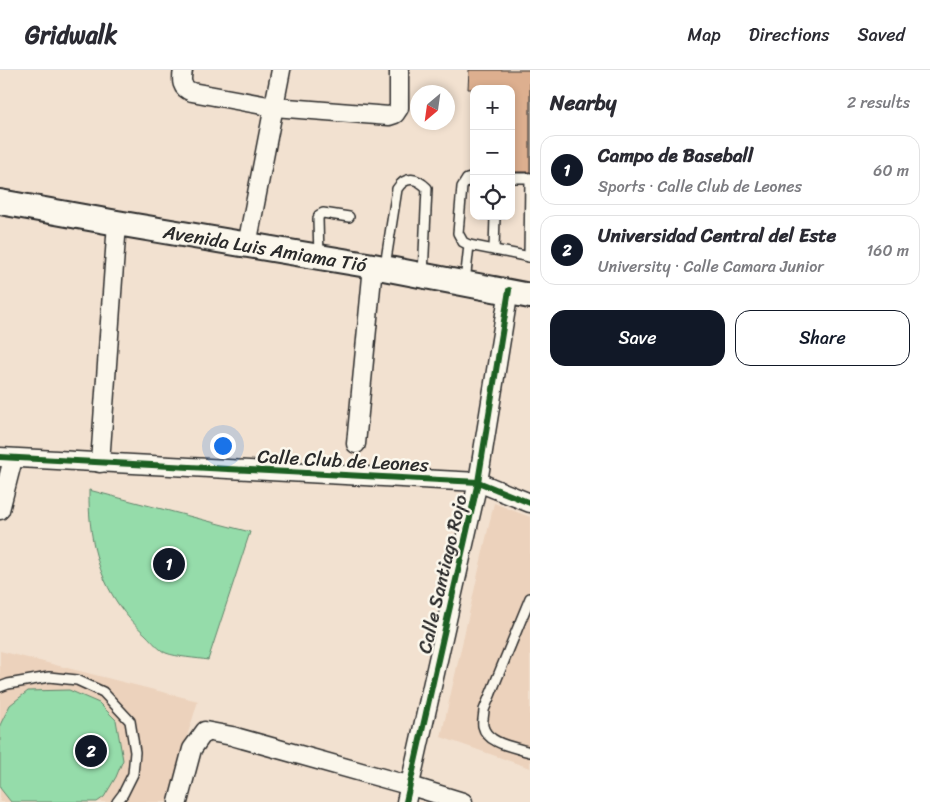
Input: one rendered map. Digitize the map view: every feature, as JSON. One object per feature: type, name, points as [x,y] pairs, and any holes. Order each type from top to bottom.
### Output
[{"type":"main road","name":"Avenida Luis Amiama Tió","points":[[0,202],[466,282],[519,293]]},
{"type":"street","points":[[182,70],[182,85],[192,92],[274,107],[392,116],[398,108],[400,70]]},
{"type":"street","points":[[247,245],[281,70]]},
{"type":"street","points":[[100,463],[117,223]]},
{"type":"street","points":[[356,444],[379,267]]},
{"type":"street","name":"Calle Santiago Rojo","points":[[408,794],[519,293]]},
{"type":"street","points":[[0,510],[7,458]]},
{"type":"street","name":"Calle Club de Leones","points":[[7,458],[478,482],[530,503]]},
{"type":"street","points":[[178,802],[192,749],[205,731],[232,736],[408,794],[463,802]]},
{"type":"lane","points":[[470,178],[467,179],[462,187],[458,233],[463,242],[469,245],[529,257],[530,178],[515,178]]},
{"type":"lane","points":[[379,267],[397,189],[401,182],[410,179],[421,182],[427,188],[423,275]]},
{"type":"lane","points":[[319,257],[319,215],[323,213],[350,218]]},
{"type":"lane","points":[[494,250],[495,220]]},
{"type":"lane","points":[[466,282],[469,245]]},
{"type":"lane","points":[[530,598],[484,710],[483,725],[487,734],[494,740],[530,752]]},
{"type":"lane","points":[[0,677],[4,686],[49,677],[77,680],[103,692],[130,721],[135,752],[133,774],[117,802]]},
{"type":"shaded area","points":[[494,503],[530,517],[530,768],[441,737]]},
{"type":"shaded area","points":[[0,651],[198,701],[167,802],[0,802]]},
{"type":"green space","points":[[89,490],[250,532],[208,660],[175,656],[163,652],[118,604],[108,587],[95,551],[89,511]]},
{"type":"green space","points":[[69,690],[99,703],[116,720],[123,760],[116,777],[104,797],[97,802],[11,802],[0,788],[0,725],[10,705],[28,691]]},
{"type":"building","points":[[469,70],[530,70],[530,172],[515,172],[515,85],[470,85],[470,89],[468,89]]},
{"type":"cycle path","points":[[406,802],[478,482],[509,290]]},
{"type":"cycle path","points":[[0,457],[478,482],[530,503]]},
{"type":"place","name":"Campo de Baseball","points":[[169,564]]},
{"type":"place","name":"Universidad Central del Este","points":[[91,751]]}]
